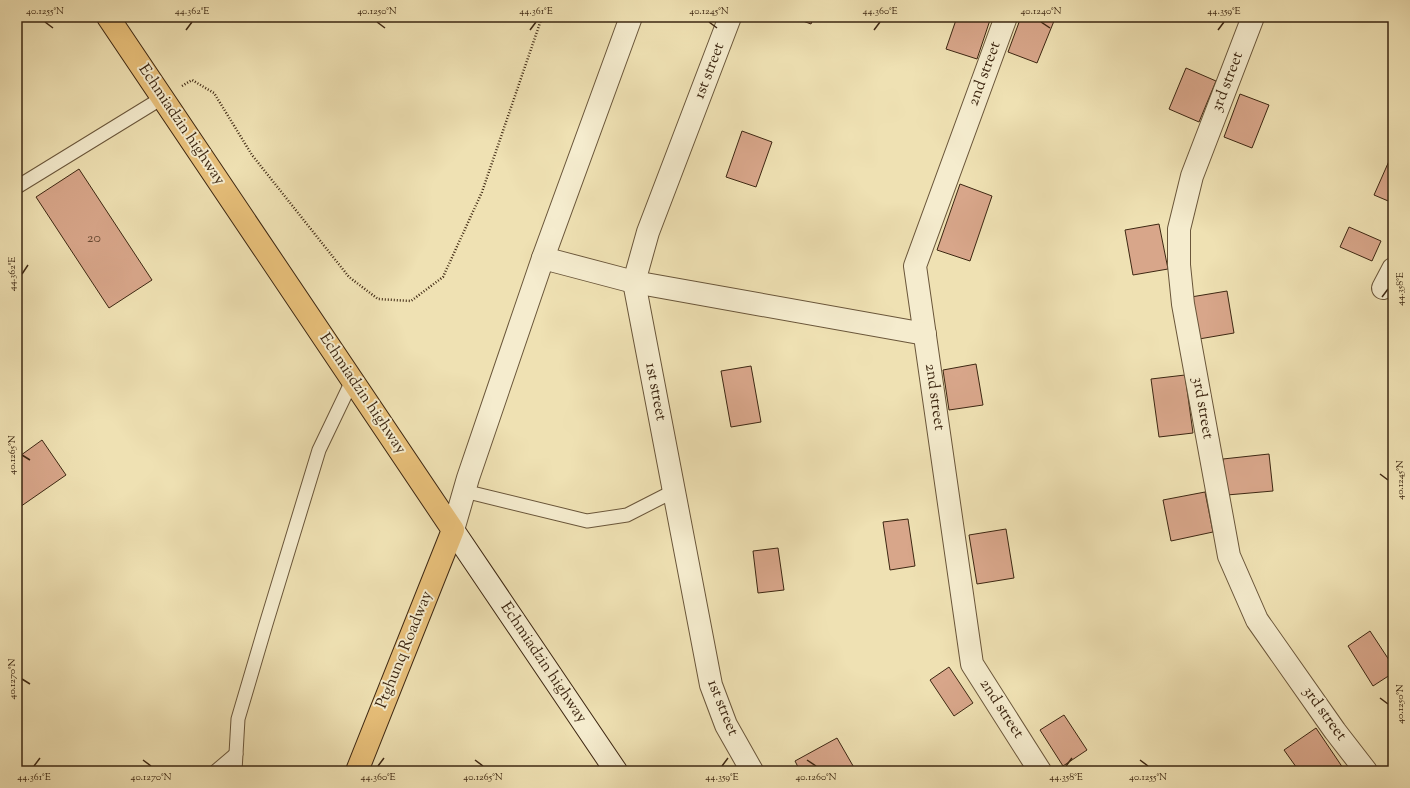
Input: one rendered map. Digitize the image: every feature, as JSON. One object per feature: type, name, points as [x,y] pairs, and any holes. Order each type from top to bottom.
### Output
[{"type":"main road","name":"Echmiadzin highway","points":[[108,17],[453,530]]},
{"type":"main road","name":"Ptghunq Roadway","points":[[357,771],[453,530]]},
{"type":"street","points":[[453,530],[464,492],[544,258],[631,17]]},
{"type":"street","name":"1st street","points":[[730,17],[648,232],[634,282],[711,685],[726,725],[752,771]]},
{"type":"street","name":"2nd street","points":[[1006,17],[915,266],[972,664],[1040,771]]},
{"type":"street","name":"3rd street","points":[[1253,17],[1192,176],[1179,229],[1178,265],[1183,304],[1229,556],[1257,620],[1335,731],[1366,771]]},
{"type":"street","points":[[544,258],[634,282],[925,334]]},
{"type":"street","name":"Echmiadzin highway","points":[[453,530],[616,771]]},
{"type":"lane","points":[[17,187],[162,98]]},
{"type":"lane","points":[[235,771],[238,719],[319,450],[352,380]]},
{"type":"lane","points":[[464,492],[587,521],[627,515],[674,491]]},
{"type":"lane","points":[[216,771],[236,754]]},
{"type":"path","points":[[162,98],[192,80],[214,93],[252,155],[350,277],[378,299],[411,301],[443,277],[450,263],[482,192],[542,17]]},
{"type":"building","points":[[792,17],[814,17],[811,24]]},
{"type":"building","points":[[957,17],[991,17],[977,59],[946,49]]},
{"type":"building","points":[[1021,17],[1043,17],[1054,21],[1037,63],[1008,52]]},
{"type":"building","points":[[1186,68],[1216,81],[1199,122],[1169,109]]},
{"type":"building","points":[[1240,94],[1269,105],[1252,148],[1224,137]]},
{"type":"building","points":[[742,131],[772,142],[756,187],[726,177]]},
{"type":"building","points":[[1393,152],[1393,203],[1374,195]]},
{"type":"building","points":[[79,169],[152,280],[109,308],[36,197]]},
{"type":"building","points":[[960,184],[992,196],[970,261],[937,250]]},
{"type":"building","points":[[1159,224],[1168,269],[1133,275],[1125,230]]},
{"type":"building","points":[[1349,227],[1381,241],[1372,261],[1340,247]]},
{"type":"building","points":[[1227,291],[1234,333],[1199,339],[1191,297]]},
{"type":"building","points":[[976,364],[983,405],[949,410],[943,370]]},
{"type":"building","points":[[751,366],[761,422],[731,427],[721,371]]},
{"type":"building","points":[[1185,375],[1193,433],[1159,437],[1151,379]]},
{"type":"building","points":[[42,440],[66,475],[17,509],[17,458]]},
{"type":"building","points":[[1269,454],[1273,491],[1227,495],[1223,459]]},
{"type":"building","points":[[1205,492],[1213,532],[1171,541],[1163,500]]},
{"type":"building","points":[[908,519],[915,566],[890,570],[883,522]]},
{"type":"building","points":[[1006,529],[1014,578],[977,584],[969,535]]},
{"type":"building","points":[[778,548],[784,590],[758,593],[753,551]]},
{"type":"building","points":[[1370,631],[1393,666],[1393,673],[1373,686],[1348,646]]},
{"type":"building","points":[[949,667],[973,703],[954,716],[930,680]]},
{"type":"building","points":[[1064,715],[1087,750],[1063,766],[1040,730]]},
{"type":"building","points":[[1316,728],[1345,771],[1299,771],[1284,750]]},
{"type":"building","points":[[837,738],[856,771],[800,771],[795,761]]}]
